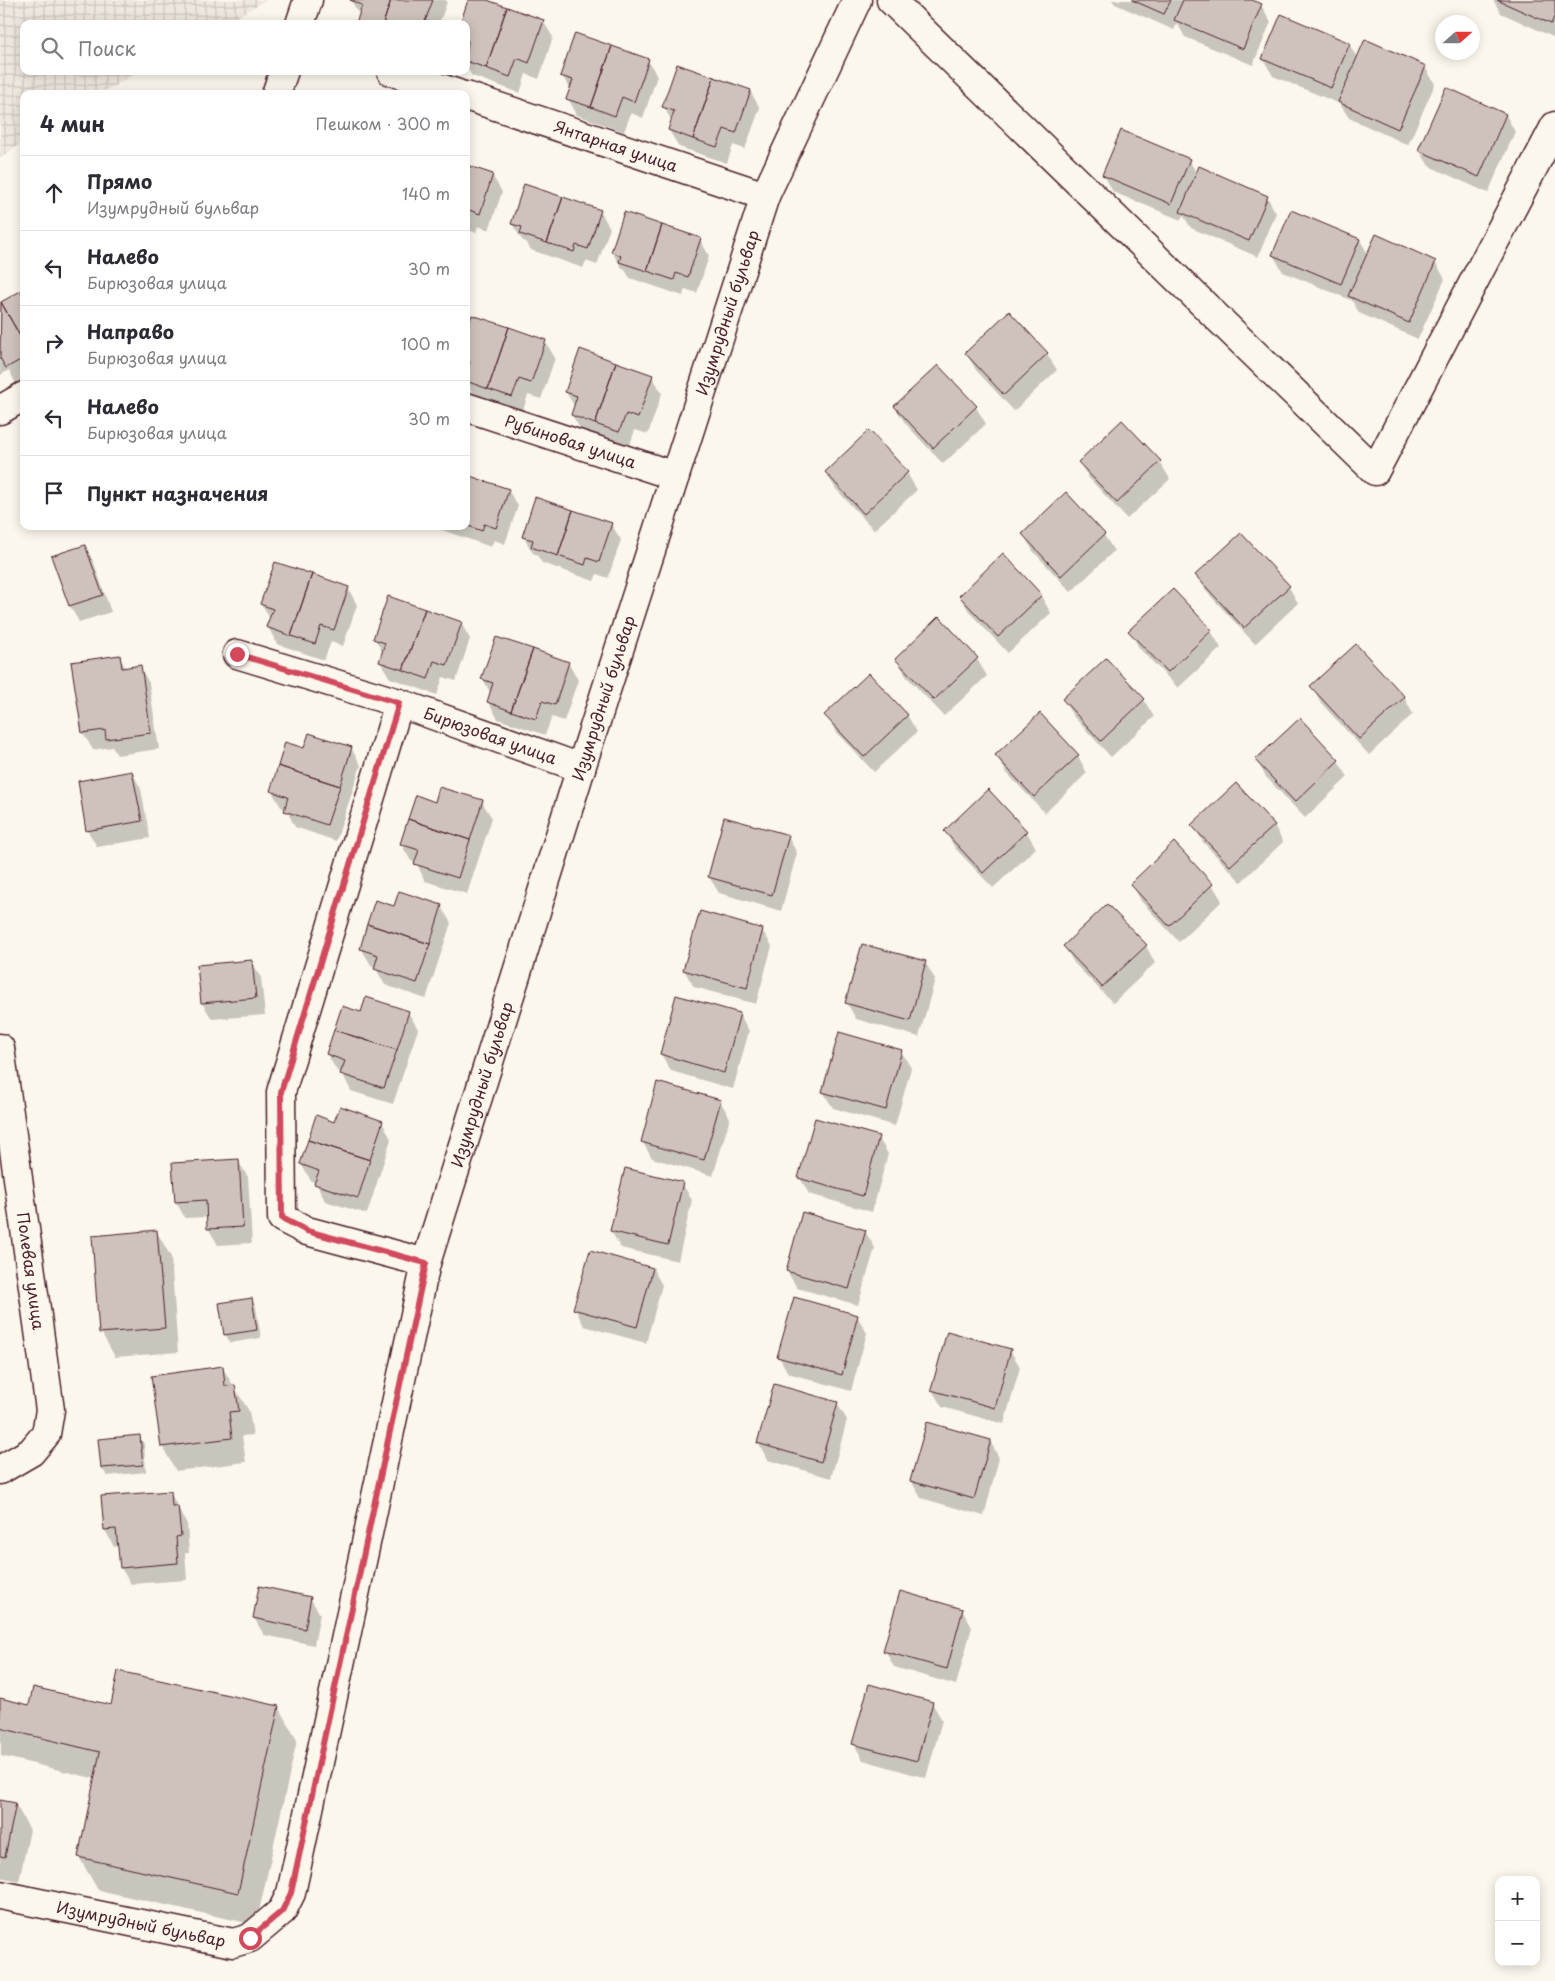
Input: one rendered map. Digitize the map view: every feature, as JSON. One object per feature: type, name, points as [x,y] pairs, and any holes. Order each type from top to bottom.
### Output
[{"type":"street","points":[[301,20],[308,0]]},
{"type":"street","name":"Изумрудный бульвар","points":[[0,1895],[233,1943],[250,1938],[282,1911],[291,1893],[426,1263],[581,768],[765,196],[857,0]]},
{"type":"street","points":[[891,0],[1375,471],[1555,126]]},
{"type":"street","points":[[277,90],[283,75]]},
{"type":"street","points":[[403,75],[446,90]]},
{"type":"street","name":"Янтарная улица","points":[[470,97],[765,196]]},
{"type":"street","points":[[0,410],[20,398]]},
{"type":"street","name":"Рубиновая улица","points":[[470,408],[675,476]]},
{"type":"street","name":"Бирюзовая улица","points":[[237,654],[399,703],[581,768]]},
{"type":"street","points":[[399,703],[281,1092],[282,1218],[307,1231],[426,1263]]},
{"type":"street","name":"Полевая улица","points":[[0,1048],[50,1410],[46,1434],[31,1452],[0,1470]]},
{"type":"shaded area","points":[[0,0],[266,0],[231,20],[20,20],[20,75],[133,75],[107,90],[20,90],[20,144],[0,158]]},
{"type":"building","points":[[350,0],[391,0],[384,20],[357,20],[362,5]]},
{"type":"building","points":[[391,0],[433,0],[426,20],[384,20]]},
{"type":"building","points":[[468,0],[487,0],[507,7],[486,68],[470,62],[470,20],[461,20]]},
{"type":"building","points":[[1132,0],[1171,0],[1164,14]]},
{"type":"building","points":[[1183,0],[1252,0],[1262,4],[1243,49],[1174,20]]},
{"type":"building","points":[[1497,0],[1555,0],[1555,15],[1551,24]]},
{"type":"building","points":[[507,7],[544,20],[529,63],[517,58],[510,77],[486,68]]},
{"type":"building","points":[[1281,14],[1350,43],[1331,88],[1262,59]]},
{"type":"building","points":[[575,33],[612,46],[591,107],[566,99],[573,80],[560,76]]},
{"type":"building","points":[[1365,39],[1426,66],[1398,129],[1338,102]]},
{"type":"building","points":[[612,46],[649,59],[634,102],[622,97],[615,116],[591,107]]},
{"type":"building","points":[[677,64],[714,77],[693,139],[668,130],[674,111],[662,107]]},
{"type":"building","points":[[714,77],[751,90],[736,133],[724,129],[717,147],[693,139]]},
{"type":"building","points":[[1446,87],[1506,114],[1479,177],[1418,150]]},
{"type":"building","points":[[1121,130],[1190,159],[1171,204],[1102,175]]},
{"type":"building","points":[[470,166],[493,174],[480,214],[470,210]]},
{"type":"building","points":[[1199,166],[1268,196],[1249,241],[1180,212]]},
{"type":"building","points":[[524,184],[563,197],[547,243],[520,234],[522,227],[511,224]]},
{"type":"building","points":[[563,197],[601,210],[588,249],[576,245],[574,252],[547,243]]},
{"type":"building","points":[[1291,210],[1360,239],[1341,284],[1272,255]]},
{"type":"building","points":[[624,212],[662,225],[647,271],[619,262],[621,256],[611,252]]},
{"type":"building","points":[[662,225],[701,238],[688,277],[676,273],[674,280],[647,271]]},
{"type":"building","points":[[1376,234],[1436,261],[1409,323],[1348,296]]},
{"type":"building","points":[[20,291],[20,336],[1,302]]},
{"type":"building","points":[[1,302],[20,336],[20,360],[6,368],[0,358]]},
{"type":"building","points":[[1009,311],[1048,353],[1004,395],[965,353]]},
{"type":"building","points":[[472,315],[509,327],[488,389],[470,382],[470,321]]},
{"type":"building","points":[[509,327],[546,340],[531,383],[519,379],[512,397],[488,389]]},
{"type":"building","points":[[580,349],[616,362],[595,424],[571,415],[577,396],[565,392]]},
{"type":"building","points":[[616,362],[653,375],[638,418],[626,414],[619,432],[595,424]]},
{"type":"building","points":[[938,365],[977,406],[933,448],[894,406]]},
{"type":"building","points":[[1122,420],[1161,461],[1117,503],[1078,462]]},
{"type":"building","points":[[869,430],[908,472],[864,514],[825,472]]},
{"type":"building","points":[[470,476],[509,489],[496,528],[484,524],[482,531],[470,526]]},
{"type":"building","points":[[1066,492],[1105,534],[1061,576],[1022,534]]},
{"type":"building","points":[[535,497],[573,510],[558,556],[531,547],[533,540],[522,537]]},
{"type":"building","points":[[573,510],[612,523],[599,562],[587,558],[585,565],[558,556]]},
{"type":"building","points":[[1241,533],[1290,586],[1244,628],[1195,575]]},
{"type":"building","points":[[85,545],[103,595],[69,606],[51,556]]},
{"type":"building","points":[[1003,553],[1042,595],[998,637],[959,596]]},
{"type":"building","points":[[275,562],[312,574],[291,636],[266,627],[273,609],[260,604]]},
{"type":"building","points":[[312,574],[349,587],[334,630],[321,626],[315,644],[291,636]]},
{"type":"building","points":[[1173,589],[1212,630],[1168,672],[1128,631]]},
{"type":"building","points":[[388,596],[425,609],[403,670],[379,662],[385,643],[373,639]]},
{"type":"building","points":[[425,609],[462,622],[447,665],[434,661],[428,679],[403,670]]},
{"type":"building","points":[[939,616],[978,658],[934,700],[895,659]]},
{"type":"building","points":[[496,637],[533,649],[511,711],[487,702],[493,683],[481,679]]},
{"type":"building","points":[[1356,644],[1405,697],[1359,739],[1310,686]]},
{"type":"building","points":[[533,649],[569,662],[555,705],[542,701],[536,719],[511,711]]},
{"type":"building","points":[[120,655],[122,668],[141,665],[151,733],[106,739],[105,730],[82,733],[71,662]]},
{"type":"building","points":[[1106,658],[1145,699],[1101,741],[1062,699]]},
{"type":"building","points":[[869,673],[908,715],[864,757],[824,715]]},
{"type":"building","points":[[1040,713],[1079,755],[1034,797],[995,755]]},
{"type":"building","points":[[1300,718],[1339,760],[1295,802],[1255,760]]},
{"type":"building","points":[[309,733],[352,747],[340,786],[278,766],[285,742],[304,748]]},
{"type":"building","points":[[278,766],[340,786],[327,825],[284,811],[288,797],[270,791]]},
{"type":"building","points":[[132,771],[142,821],[86,831],[78,781]]},
{"type":"building","points":[[1236,783],[1275,825],[1230,866],[1191,825]]},
{"type":"building","points":[[439,787],[483,800],[470,840],[408,819],[416,795],[435,802]]},
{"type":"building","points":[[988,789],[1027,831],[983,873],[944,831]]},
{"type":"building","points":[[724,817],[789,835],[772,895],[708,877]]},
{"type":"building","points":[[408,819],[470,840],[458,878],[414,864],[419,850],[400,844]]},
{"type":"building","points":[[1174,842],[1213,884],[1169,926],[1130,884]]},
{"type":"building","points":[[399,891],[442,905],[430,944],[367,924],[375,900],[394,906]]},
{"type":"building","points":[[1107,904],[1147,945],[1102,987],[1063,946]]},
{"type":"building","points":[[700,911],[763,929],[747,988],[683,970]]},
{"type":"building","points":[[367,924],[430,944],[417,983],[374,969],[378,955],[360,949]]},
{"type":"building","points":[[862,944],[926,961],[910,1021],[845,1003]]},
{"type":"building","points":[[252,960],[256,998],[201,1003],[197,965]]},
{"type":"building","points":[[676,995],[740,1013],[724,1073],[660,1054]]},
{"type":"building","points":[[366,997],[409,1011],[397,1050],[334,1030],[342,1006],[361,1012]]},
{"type":"building","points":[[334,1030],[397,1050],[384,1088],[340,1074],[345,1061],[326,1054]]},
{"type":"building","points":[[839,1032],[902,1050],[886,1110],[822,1092]]},
{"type":"building","points":[[657,1082],[721,1100],[704,1160],[641,1142]]},
{"type":"building","points":[[340,1106],[383,1121],[370,1160],[308,1140],[316,1115],[334,1122]]},
{"type":"building","points":[[815,1118],[879,1136],[863,1196],[798,1178]]},
{"type":"building","points":[[308,1140],[370,1160],[358,1198],[314,1184],[319,1171],[300,1164]]},
{"type":"building","points":[[239,1159],[243,1227],[207,1229],[206,1200],[175,1202],[172,1163]]},
{"type":"building","points":[[625,1168],[683,1182],[668,1245],[610,1231]]},
{"type":"building","points":[[802,1212],[866,1230],[849,1289],[786,1271]]},
{"type":"building","points":[[157,1230],[165,1328],[99,1333],[92,1236]]},
{"type":"building","points":[[590,1250],[653,1268],[637,1327],[573,1309]]},
{"type":"building","points":[[794,1297],[858,1315],[842,1375],[777,1357]]},
{"type":"building","points":[[252,1298],[257,1330],[224,1335],[219,1303]]},
{"type":"building","points":[[947,1331],[1011,1349],[995,1408],[931,1390]]},
{"type":"building","points":[[223,1366],[225,1386],[235,1385],[239,1411],[229,1412],[232,1438],[161,1447],[151,1376]]},
{"type":"building","points":[[774,1384],[838,1402],[821,1462],[757,1443]]},
{"type":"building","points":[[927,1422],[991,1440],[974,1499],[910,1481]]},
{"type":"building","points":[[140,1435],[143,1465],[101,1468],[98,1439]]},
{"type":"building","points":[[171,1491],[172,1506],[178,1506],[181,1536],[176,1537],[178,1563],[120,1568],[116,1529],[104,1530],[101,1496]]},
{"type":"building","points":[[259,1586],[311,1597],[305,1629],[253,1618]]},
{"type":"building","points":[[900,1591],[963,1609],[947,1669],[883,1651]]},
{"type":"building","points":[[118,1671],[279,1706],[238,1893],[78,1857],[100,1752],[0,1728],[0,1698],[29,1705],[33,1687],[111,1705]]},
{"type":"building","points":[[869,1684],[933,1702],[917,1761],[852,1744]]},
{"type":"building","points":[[0,1800],[16,1803],[5,1857],[0,1856]]},
{"type":"route","points":[[237,654],[399,703],[281,1092],[282,1218],[307,1231],[426,1263],[291,1893],[282,1911],[250,1938]]}]
